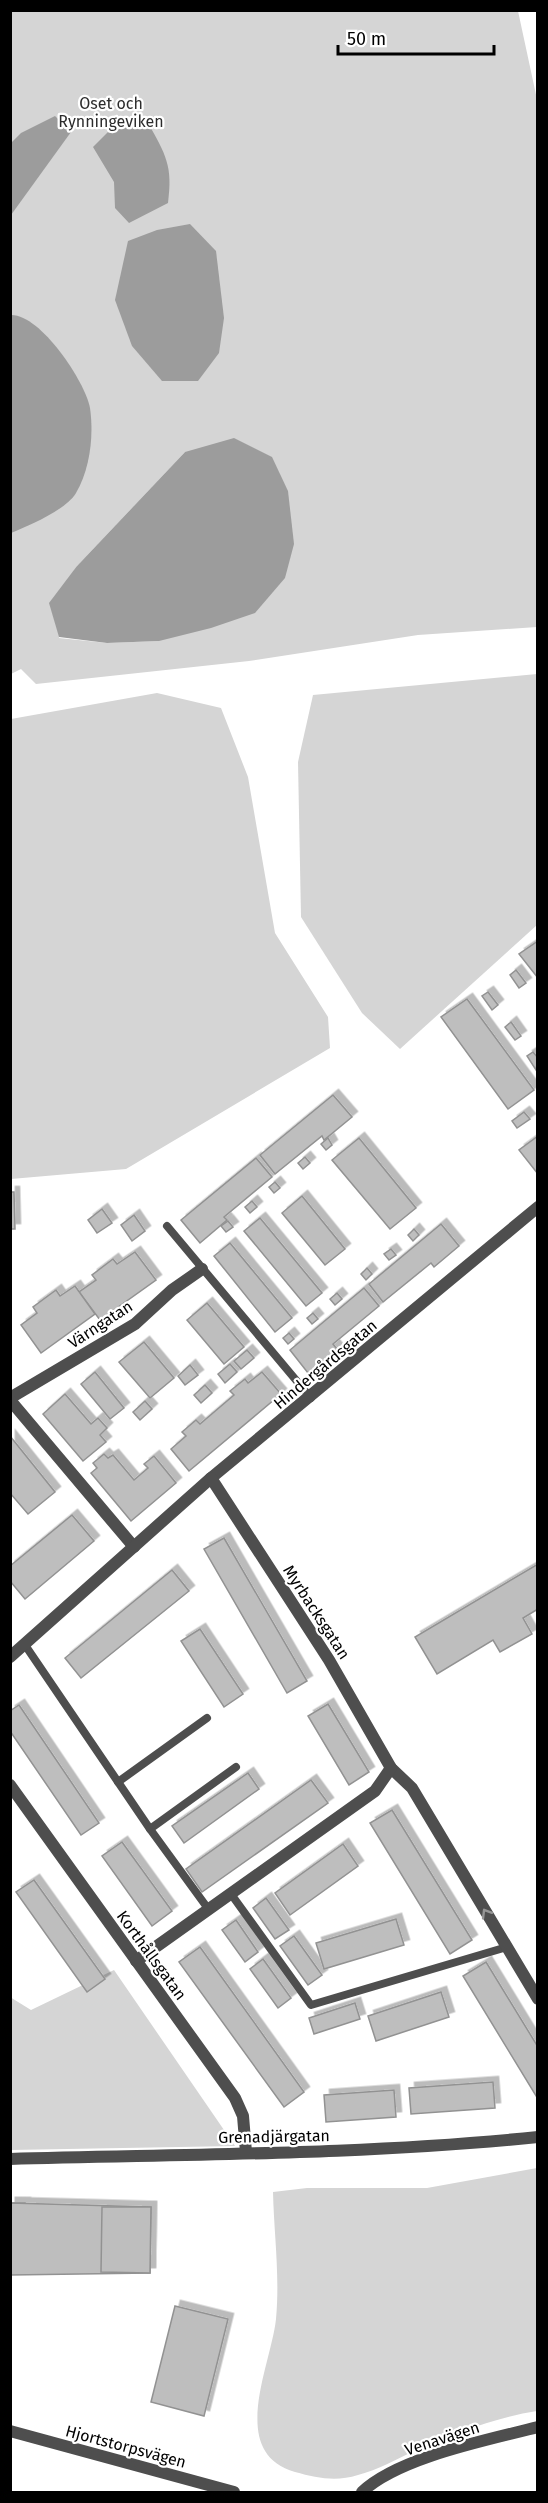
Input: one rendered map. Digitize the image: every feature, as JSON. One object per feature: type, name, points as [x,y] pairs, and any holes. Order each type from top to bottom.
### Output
[{"type":"street","points":[[533,1210],[537,1225]]},
{"type":"street","name":"Hindergårdsgatan","points":[[10,1657],[211,1478],[311,1398],[533,1210]]},
{"type":"street","name":"Värngatan","points":[[10,1399],[135,1324],[172,1290],[202,1269]]},
{"type":"street","points":[[10,1399],[134,1547]]},
{"type":"street","name":"Myrbacksgatan","points":[[211,1478],[329,1660],[391,1768],[412,1788],[537,1999]]},
{"type":"street","points":[[136,1961],[375,1791],[391,1768]]},
{"type":"street","name":"Korthållsgatan","points":[[10,1785],[235,2098],[243,2116],[246,2152]]},
{"type":"street","name":"Grenadjärgatan","points":[[10,2159],[246,2152],[297,2154],[407,2149],[537,2137]]},
{"type":"street","name":"Venavägen","points":[[362,2493],[406,2467],[462,2446],[537,2427]]},
{"type":"street","name":"Hjortstorpsvägen","points":[[10,2430],[234,2493]]},
{"type":"lane","points":[[167,1227],[311,1398]]},
{"type":"lane","points":[[25,1644],[150,1829],[209,1910]]},
{"type":"lane","points":[[118,1782],[207,1718]]},
{"type":"lane","points":[[150,1829],[236,1767]]},
{"type":"lane","points":[[231,1894],[311,2005],[507,1947]]},
{"type":"green space","name":"Oset och Rynningeviken","points":[[11,11],[518,11],[538,104],[537,627],[418,635],[249,661],[36,684],[21,669],[11,674]],"holes":[[[185,452],[159,641],[107,643],[59,638],[77,566]]]},
{"type":"green space","points":[[537,674],[537,925],[400,1049],[362,1013],[301,917],[298,762],[313,695]]},
{"type":"green space","points":[[157,693],[221,708],[248,777],[275,933],[328,1017],[330,1048],[126,1169],[11,1179],[11,719]]},
{"type":"green space","points":[[114,1970],[235,2146],[11,2150],[10,1997],[31,2010]]},
{"type":"green space","points":[[537,2168],[537,2411],[507,2417],[476,2427],[416,2450],[373,2470],[350,2477],[334,2479],[311,2476],[295,2472],[274,2462],[263,2446],[258,2427],[258,2406],[276,2319],[277,2271],[273,2192],[307,2188],[427,2188]]},
{"type":"shaded area","points":[[55,116],[71,132],[11,215],[11,143],[21,133]]},
{"type":"shaded area","points":[[148,123],[167,161],[170,179],[168,203],[129,223],[115,208],[114,182],[93,147],[116,124]]},
{"type":"shaded area","points":[[190,224],[216,251],[224,318],[219,353],[198,381],[162,381],[132,346],[115,300],[128,241],[157,230]]},
{"type":"shaded area","points":[[11,315],[23,318],[35,325],[60,351],[80,382],[86,396],[90,408],[91,430],[88,463],[76,493],[56,511],[11,533]]},
{"type":"shaded area","points":[[234,438],[272,457],[288,491],[294,544],[285,578],[255,613],[211,628],[159,641],[107,643],[59,637],[49,603],[77,566],[185,452]]},
{"type":"building","points":[[538,941],[538,978],[519,954]]},
{"type":"building","points":[[516,970],[526,983],[519,988],[510,975]]},
{"type":"building","points":[[488,992],[498,1005],[492,1010],[482,996]]},
{"type":"building","points":[[467,999],[534,1090],[508,1109],[441,1017]]},
{"type":"building","points":[[511,1022],[521,1036],[515,1040],[505,1027]]},
{"type":"building","points":[[533,1052],[538,1058],[536,1070],[527,1056]]},
{"type":"building","points":[[333,1095],[352,1117],[324,1140],[322,1136],[275,1174],[260,1155]]},
{"type":"building","points":[[524,1112],[530,1119],[517,1128],[512,1121]]},
{"type":"building","points":[[538,1136],[538,1174],[519,1150]]},
{"type":"building","points":[[328,1138],[332,1145],[326,1150],[321,1144]]},
{"type":"building","points":[[359,1138],[416,1208],[390,1229],[332,1160]]},
{"type":"building","points":[[305,1157],[310,1163],[303,1169],[298,1163]]},
{"type":"building","points":[[256,1158],[272,1177],[224,1217],[227,1220],[200,1243],[181,1220]]},
{"type":"building","points":[[275,1182],[280,1188],[274,1193],[269,1187]]},
{"type":"building","points":[[10,1192],[14,1192],[15,1229],[10,1229]]},
{"type":"building","points":[[302,1196],[345,1249],[325,1265],[282,1213]]},
{"type":"building","points":[[252,1201],[257,1207],[250,1213],[245,1207]]},
{"type":"building","points":[[102,1209],[112,1223],[97,1233],[88,1220]]},
{"type":"building","points":[[134,1215],[145,1231],[132,1241],[121,1225]]},
{"type":"building","points":[[260,1218],[322,1293],[306,1306],[244,1231]]},
{"type":"building","points":[[228,1221],[233,1227],[226,1232],[221,1226]]},
{"type":"building","points":[[441,1224],[459,1246],[434,1267],[431,1263],[383,1302],[369,1284]]},
{"type":"building","points":[[414,1229],[419,1235],[413,1241],[408,1235]]},
{"type":"building","points":[[230,1243],[292,1318],[275,1332],[214,1256]]},
{"type":"building","points":[[391,1249],[396,1255],[389,1260],[384,1254]]},
{"type":"building","points":[[135,1252],[156,1280],[100,1320],[79,1292],[96,1280],[92,1275],[113,1259],[117,1264]]},
{"type":"building","points":[[367,1268],[372,1274],[366,1280],[361,1274]]},
{"type":"building","points":[[75,1286],[95,1314],[41,1353],[21,1325],[37,1313],[33,1307],[56,1290],[60,1296]]},
{"type":"building","points":[[364,1288],[379,1306],[333,1344],[337,1349],[308,1373],[290,1350]]},
{"type":"building","points":[[337,1293],[342,1299],[335,1305],[330,1299]]},
{"type":"building","points":[[207,1303],[244,1347],[224,1364],[187,1320]]},
{"type":"building","points":[[313,1313],[318,1319],[312,1324],[307,1318]]},
{"type":"building","points":[[289,1333],[294,1339],[288,1344],[283,1338]]},
{"type":"building","points":[[144,1342],[174,1378],[150,1398],[119,1362]]},
{"type":"building","points":[[247,1350],[254,1358],[241,1369],[234,1361]]},
{"type":"building","points":[[230,1364],[237,1372],[225,1383],[218,1374]]},
{"type":"building","points":[[190,1365],[198,1375],[185,1385],[178,1376]]},
{"type":"building","points":[[95,1372],[124,1408],[110,1419],[81,1384]]},
{"type":"building","points":[[262,1372],[281,1394],[189,1471],[171,1449],[186,1436],[182,1432],[196,1420],[200,1424],[234,1395],[230,1391],[245,1379],[248,1383]]},
{"type":"building","points":[[205,1385],[212,1393],[201,1403],[194,1395]]},
{"type":"building","points":[[65,1394],[91,1424],[98,1418],[107,1428],[100,1435],[106,1442],[83,1461],[43,1414]]},
{"type":"building","points":[[145,1401],[152,1409],[140,1420],[133,1412]]},
{"type":"building","points":[[10,1436],[55,1492],[28,1514],[10,1493]]},
{"type":"building","points":[[104,1454],[108,1458],[113,1455],[134,1480],[148,1468],[144,1464],[154,1456],[176,1483],[131,1521],[91,1473],[97,1468],[93,1463]]},
{"type":"building","points":[[72,1515],[94,1541],[25,1599],[10,1581],[10,1566]]},
{"type":"building","points":[[224,1538],[307,1681],[287,1693],[204,1549]]},
{"type":"building","points":[[538,1564],[538,1609],[523,1618],[532,1634],[500,1652],[493,1640],[437,1674],[415,1637]]},
{"type":"building","points":[[172,1570],[189,1591],[81,1678],[65,1658]]},
{"type":"building","points":[[200,1629],[243,1694],[224,1707],[181,1641]]},
{"type":"building","points":[[328,1704],[369,1772],[349,1785],[308,1716]]},
{"type":"building","points":[[19,1705],[99,1823],[81,1835],[10,1731],[10,1711]]},
{"type":"building","points":[[248,1773],[259,1789],[184,1843],[172,1826]]},
{"type":"building","points":[[311,1780],[328,1803],[202,1892],[186,1869]]},
{"type":"building","points":[[392,1810],[472,1940],[450,1954],[370,1823]]},
{"type":"building","points":[[122,1842],[172,1911],[152,1926],[102,1856]]},
{"type":"building","points":[[343,1844],[358,1866],[290,1915],[275,1893]]},
{"type":"building","points":[[34,1880],[105,1979],[87,1992],[16,1892]]},
{"type":"building","points":[[266,1898],[289,1930],[275,1939],[253,1908]]},
{"type":"building","points":[[396,1919],[404,1945],[324,1969],[316,1943]]},
{"type":"building","points":[[236,1920],[258,1952],[245,1962],[222,1930]]},
{"type":"building","points":[[294,1936],[322,1975],[308,1985],[280,1946]]},
{"type":"building","points":[[200,1947],[304,2092],[284,2107],[179,1962]]},
{"type":"building","points":[[263,1959],[291,1998],[278,2008],[250,1969]]},
{"type":"building","points":[[486,1962],[538,2047],[538,2099],[463,1976]]},
{"type":"building","points":[[441,1992],[449,2017],[376,2041],[368,2016]]},
{"type":"building","points":[[355,2003],[360,2019],[314,2034],[309,2018]]},
{"type":"building","points":[[493,2082],[495,2108],[411,2114],[409,2088]]},
{"type":"building","points":[[394,2090],[396,2117],[326,2122],[324,2095]]},
{"type":"building","points":[[10,2203],[25,2203],[26,2271],[10,2272]]},
{"type":"building","points":[[10,2203],[151,2207],[150,2273],[10,2275]]},
{"type":"building","points":[[102,2207],[151,2207],[150,2273],[101,2272]]},
{"type":"building","points":[[175,2306],[228,2319],[204,2416],[151,2402]]}]
